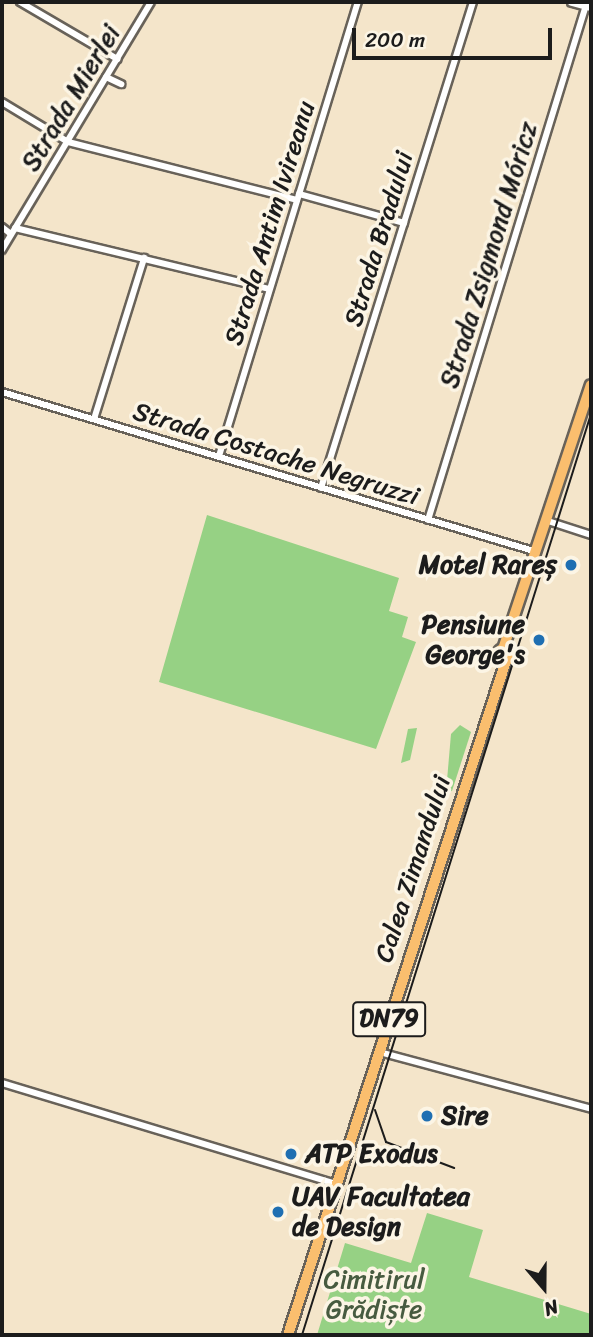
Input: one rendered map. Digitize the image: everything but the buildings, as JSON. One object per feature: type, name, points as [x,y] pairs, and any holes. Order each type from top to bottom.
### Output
[{"type":"main road","name":"DN79","points":[[538,553],[587,411],[591,385]]},
{"type":"main road","name":"Calea Zimandului","points":[[288,1335],[538,553]]},
{"type":"street","points":[[20,2],[117,59]]},
{"type":"street","name":"Strada Mierlei","points":[[2,250],[151,2]]},
{"type":"street","name":"Strada Antim Ivireanu","points":[[219,456],[358,2]]},
{"type":"street","name":"Strada Bradului","points":[[321,488],[473,2]]},
{"type":"street","points":[[572,2],[588,5]]},
{"type":"street","name":"Strada Zsigmond Móricz","points":[[428,520],[588,5]]},
{"type":"street","points":[[106,77],[121,84]]},
{"type":"street","points":[[2,102],[68,142],[404,223]]},
{"type":"street","points":[[2,227],[269,289]]},
{"type":"street","points":[[94,419],[144,258]]},
{"type":"street","name":"Strada Costache Negruzzi","points":[[2,392],[538,553]]},
{"type":"street","points":[[548,521],[591,535]]},
{"type":"street","points":[[379,1052],[591,1110]]},
{"type":"street","points":[[2,1083],[337,1184]]},
{"type":"green space","points":[[207,515],[399,578],[389,611],[408,617],[402,637],[416,642],[376,749],[159,682]]},
{"type":"green space","points":[[460,725],[471,732],[452,791],[446,792],[451,734]]},
{"type":"green space","points":[[417,728],[410,760],[401,763],[408,729]]},
{"type":"green space","name":"Cimitirul Grădiște","points":[[427,1213],[483,1230],[469,1277],[591,1314],[591,1335],[317,1335],[345,1243],[411,1263]]},
{"type":"tram line","points":[[302,1335],[591,414]]},
{"type":"tram line","points":[[375,1110],[386,1142],[454,1168]]},
{"type":"place","name":"Motel Rareș","points":[[571,565]]},
{"type":"place","name":"Pensiune George's","points":[[539,640]]},
{"type":"place","name":"Sire","points":[[427,1116]]},
{"type":"place","name":"ATP Exodus","points":[[291,1154]]},
{"type":"place","name":"UAV Facultatea de Design","points":[[278,1212]]}]
